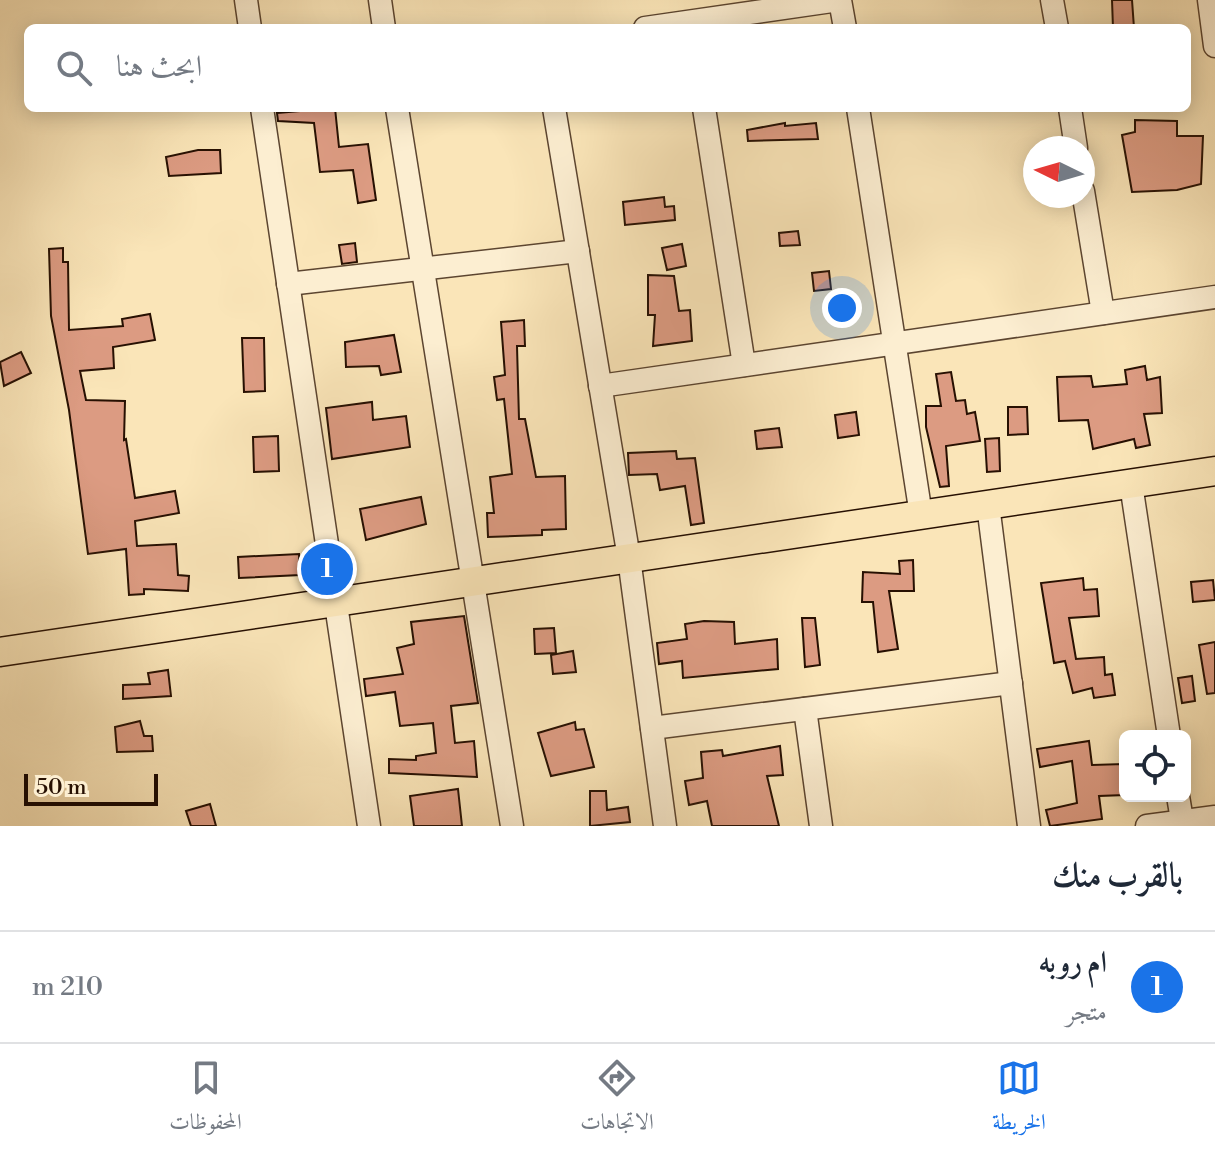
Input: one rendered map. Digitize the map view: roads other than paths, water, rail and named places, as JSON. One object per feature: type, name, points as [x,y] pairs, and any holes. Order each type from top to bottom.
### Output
[{"type":"main road","points":[[0,652],[1215,471]]},
{"type":"street","points":[[246,0],[249,24]]},
{"type":"street","points":[[380,0],[383,24]]},
{"type":"street","points":[[697,24],[839,0],[844,24]]},
{"type":"street","points":[[1052,0],[1056,24]]},
{"type":"street","points":[[1209,0],[1215,46]]},
{"type":"street","points":[[263,112],[369,826]]},
{"type":"street","points":[[398,112],[512,826]]},
{"type":"street","points":[[555,112],[629,558],[665,826]]},
{"type":"street","points":[[705,112],[744,365]]},
{"type":"street","points":[[859,112],[897,343],[921,515]]},
{"type":"street","points":[[1071,112],[1074,136]]},
{"type":"street","points":[[1086,208],[1103,313]]},
{"type":"street","points":[[288,284],[578,251]]},
{"type":"street","points":[[600,386],[1215,297]]},
{"type":"street","points":[[1131,484],[1168,730]]},
{"type":"street","points":[[988,505],[1029,826]]},
{"type":"street","points":[[652,728],[1011,683]]},
{"type":"street","points":[[805,709],[821,826]]},
{"type":"street","points":[[1179,802],[1183,824]]},
{"type":"street","points":[[1147,826],[1183,824],[1215,817]]},
{"type":"place","name":"ام روبه","points":[[327,569]]}]
